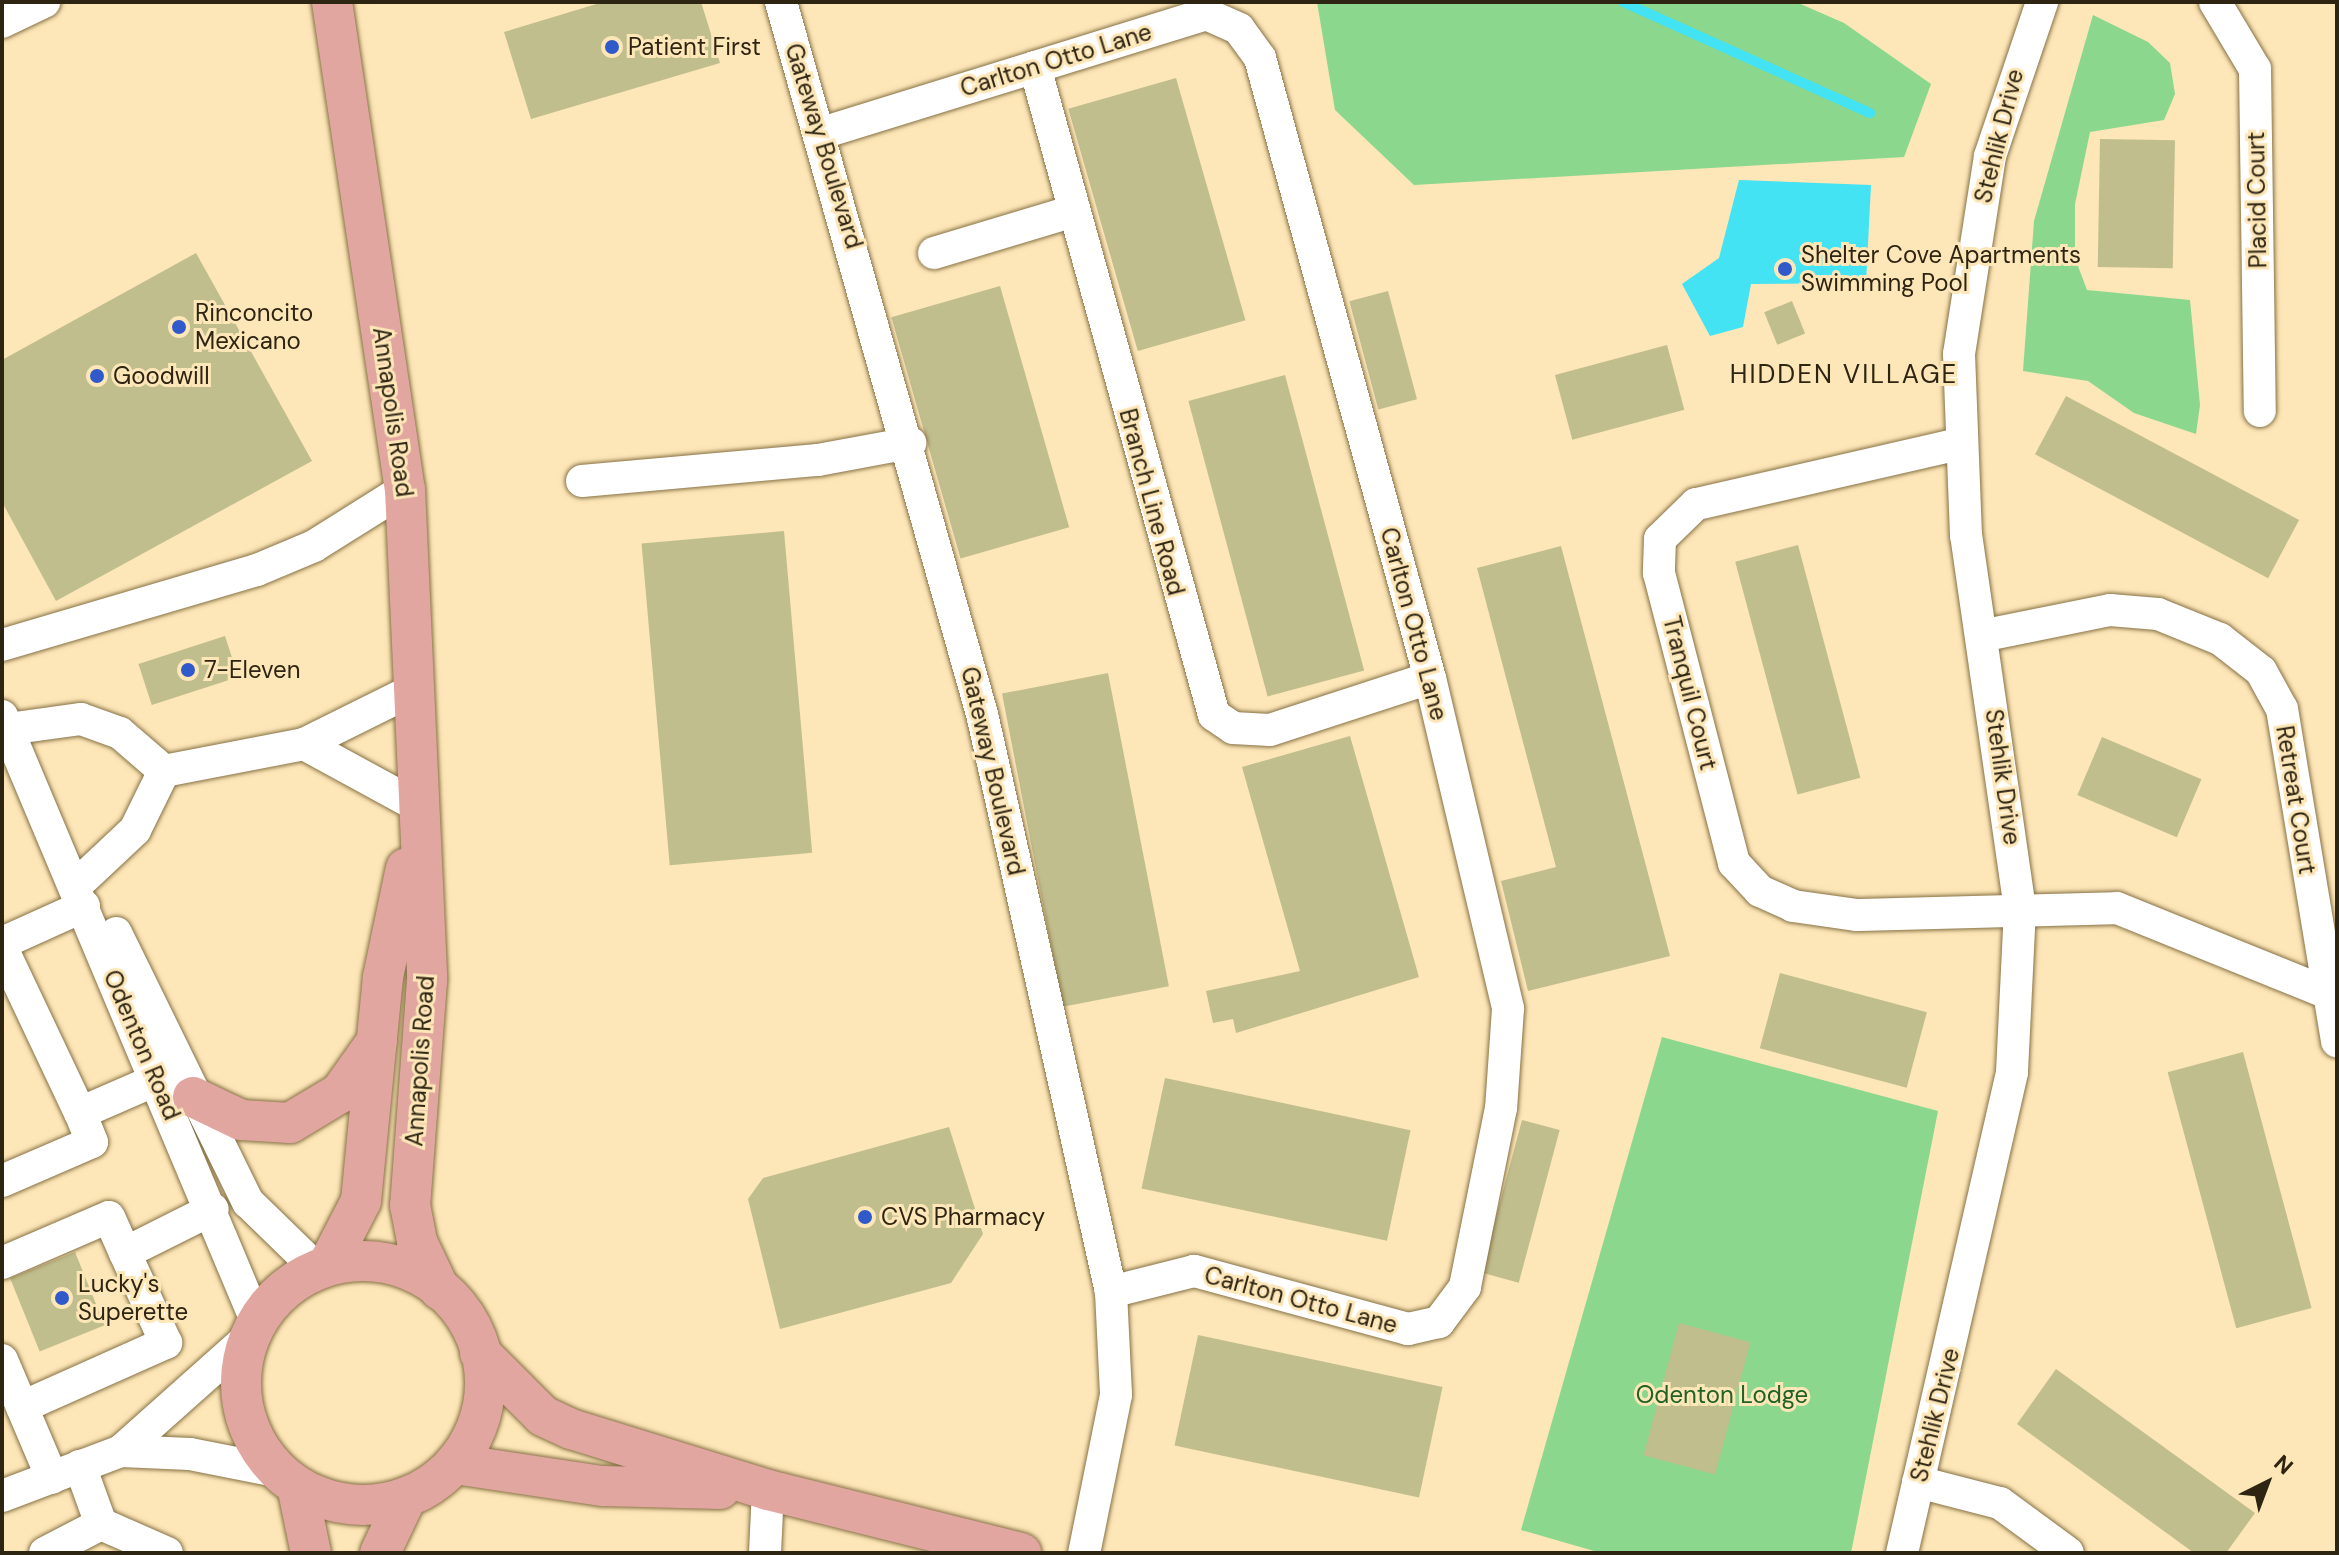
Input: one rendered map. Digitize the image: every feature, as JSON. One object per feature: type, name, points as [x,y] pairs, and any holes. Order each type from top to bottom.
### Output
[{"type":"main road","name":"Annapolis Road","points":[[332,2],[405,489],[417,688],[416,815],[427,981],[410,1205],[417,1242],[440,1290]]},
{"type":"main road","name":"Annapolis Road","points":[[323,1267],[361,1201],[377,1041],[416,815]]},
{"type":"main road","points":[[193,1097],[241,1120],[290,1123],[340,1093],[377,1041]]},
{"type":"main road","points":[[289,1479],[366,1506],[406,1498],[455,1464],[484,1405],[480,1353],[462,1312],[440,1290],[398,1266],[323,1267],[278,1294],[253,1330],[241,1378],[246,1420],[289,1479],[311,1553]]},
{"type":"main road","points":[[480,1353],[554,1422],[768,1490],[1021,1553]]},
{"type":"main road","points":[[455,1464],[603,1486],[768,1490]]},
{"type":"main road","points":[[380,1553],[406,1498]]},
{"type":"street","points":[[2,22],[44,2]]},
{"type":"street","name":"Gateway Boulevard","points":[[781,2],[822,133],[910,443],[982,714],[1111,1292],[1116,1395],[1084,1553]]},
{"type":"street","name":"Stehlik Drive","points":[[1902,1553],[2012,1072],[2020,909],[1981,636],[1959,444],[1968,267],[1990,156],[2042,2]]},
{"type":"street","name":"Placid Court","points":[[2215,2],[2255,69],[2260,411]]},
{"type":"street","name":"Carlton Otto Lane","points":[[822,133],[1206,14],[1239,29],[1260,58],[1430,678],[1508,1009],[1501,1108],[1465,1287],[1439,1322],[1408,1329],[1194,1271],[1111,1292]]},
{"type":"street","name":"Branch Line Road","points":[[1035,67],[1214,715],[1233,728],[1270,730],[1430,678]]},
{"type":"street","points":[[934,253],[1074,211]]},
{"type":"street","points":[[582,481],[818,460],[910,443]]},
{"type":"street","name":"Tranquil Court","points":[[1959,444],[1696,504],[1660,539],[1659,573],[1734,863],[1760,891],[1793,906],[1857,915],[2020,909]]},
{"type":"street","points":[[2,645],[257,570],[314,546],[405,489]]},
{"type":"street","name":"Retreat Court","points":[[1981,636],[2110,610],[2158,614],[2220,639],[2261,671],[2282,709],[2337,1041]]},
{"type":"street","points":[[164,771],[304,744],[417,688]]},
{"type":"street","points":[[5,723],[81,719],[120,733],[164,771]]},
{"type":"street","name":"Odenton Road","points":[[5,723],[84,892],[248,1202],[323,1267]]},
{"type":"street","points":[[304,744],[416,815]]},
{"type":"street","points":[[2,1181],[92,1142],[2,946],[84,892],[135,830],[164,771]]},
{"type":"street","name":"Odenton Road","points":[[84,892],[156,1080],[213,1209],[253,1330]]},
{"type":"street","points":[[2020,909],[2117,908],[2327,993]]},
{"type":"street","points":[[80,1113],[156,1080]]},
{"type":"street","points":[[125,1253],[213,1209]]},
{"type":"street","points":[[2,1263],[109,1217],[166,1343],[22,1407]]},
{"type":"street","points":[[2,1496],[121,1451],[253,1330]]},
{"type":"street","points":[[2,1360],[22,1407],[101,1524],[167,1553]]},
{"type":"street","points":[[121,1451],[190,1454],[289,1479]]},
{"type":"street","points":[[1918,1482],[2000,1503],[2068,1553]]},
{"type":"street","points":[[765,1553],[768,1490]]},
{"type":"street","points":[[45,1553],[101,1524]]},
{"type":"green space","points":[[1317,2],[1796,2],[1844,23],[1931,84],[1904,157],[1414,185],[1335,110]]},
{"type":"green space","points":[[2093,15],[2148,42],[2170,63],[2175,94],[2164,120],[2090,132],[2075,204],[2075,258],[2087,290],[2190,300],[2200,405],[2196,434],[2134,413],[2088,381],[2023,371],[2034,221]]},
{"type":"green space","name":"Odenton Lodge","points":[[1662,1037],[1938,1111],[1851,1553],[1601,1553],[1521,1530]]},
{"type":"water","name":"Shelter Cove Apartments Swimming Pool","points":[[1739,180],[1871,185],[1866,283],[1751,284],[1743,327],[1710,336],[1682,284],[1719,258]]},
{"type":"building","name":"Patient First","points":[[603,2],[701,2],[720,63],[531,119],[504,32]]},
{"type":"building","points":[[1176,78],[1245,320],[1138,351],[1068,109]]},
{"type":"building","points":[[2100,139],[2175,140],[2173,268],[2098,267]]},
{"type":"building","points":[[196,253],[312,461],[56,601],[2,502],[2,360]]},
{"type":"building","points":[[1000,286],[1069,527],[961,558],[891,317]]},
{"type":"building","points":[[1388,291],[1417,399],[1378,410],[1349,301]]},
{"type":"building","points":[[1792,301],[1805,333],[1777,345],[1764,312]]},
{"type":"building","points":[[1667,345],[1684,410],[1572,440],[1555,375]]},
{"type":"building","points":[[1285,375],[1364,671],[1268,696],[1188,401]]},
{"type":"building","points":[[2066,396],[2299,520],[2268,578],[2035,454]]},
{"type":"building","points":[[784,531],[812,853],[670,865],[642,543]]},
{"type":"building","points":[[1798,545],[1860,778],[1798,795],[1735,562]]},
{"type":"building","points":[[1561,546],[1670,956],[1528,991],[1501,881],[1556,867],[1477,568]]},
{"type":"building","name":"7-Eleven","points":[[225,636],[238,677],[152,705],[138,664]]},
{"type":"building","points":[[1108,673],[1169,986],[1063,1007],[1002,694]]},
{"type":"building","points":[[1350,736],[1419,977],[1236,1033],[1233,1019],[1213,1023],[1206,991],[1300,971],[1242,767]]},
{"type":"building","points":[[2102,737],[2201,779],[2177,837],[2077,795]]},
{"type":"building","points":[[1780,973],[1927,1012],[1907,1088],[1760,1048]]},
{"type":"building","points":[[2243,1052],[2312,1308],[2236,1328],[2168,1072]]},
{"type":"building","points":[[1165,1078],[1411,1130],[1387,1241],[1142,1189]]},
{"type":"building","points":[[1522,1120],[1560,1130],[1519,1283],[1481,1273]]},
{"type":"building","name":"CVS Pharmacy","points":[[949,1127],[983,1234],[951,1283],[780,1329],[748,1199],[763,1178]]},
{"type":"building","points":[[75,1252],[105,1325],[40,1351],[10,1278]]},
{"type":"building","points":[[1679,1323],[1750,1342],[1715,1474],[1644,1455]]},
{"type":"building","points":[[1198,1335],[1443,1387],[1419,1498],[1175,1446]]},
{"type":"building","points":[[2056,1369],[2255,1513],[2226,1553],[2194,1553],[2017,1424]]},
{"type":"waterway","points":[[1623,2],[1870,113]]},
{"type":"place","name":"Patient First","points":[[612,47]]},
{"type":"place","name":"Shelter Cove Apartments Swimming Pool","points":[[1785,269]]},
{"type":"place","name":"Rinconcito Mexicano","points":[[179,327]]},
{"type":"place","name":"Goodwill","points":[[97,376]]},
{"type":"place","name":"7-Eleven","points":[[188,670]]},
{"type":"place","name":"CVS Pharmacy","points":[[865,1217]]},
{"type":"place","name":"Lucky's Superette","points":[[62,1298]]},
{"type":"district","name":"HIDDEN VILLAGE","points":[[1844,375]]}]
